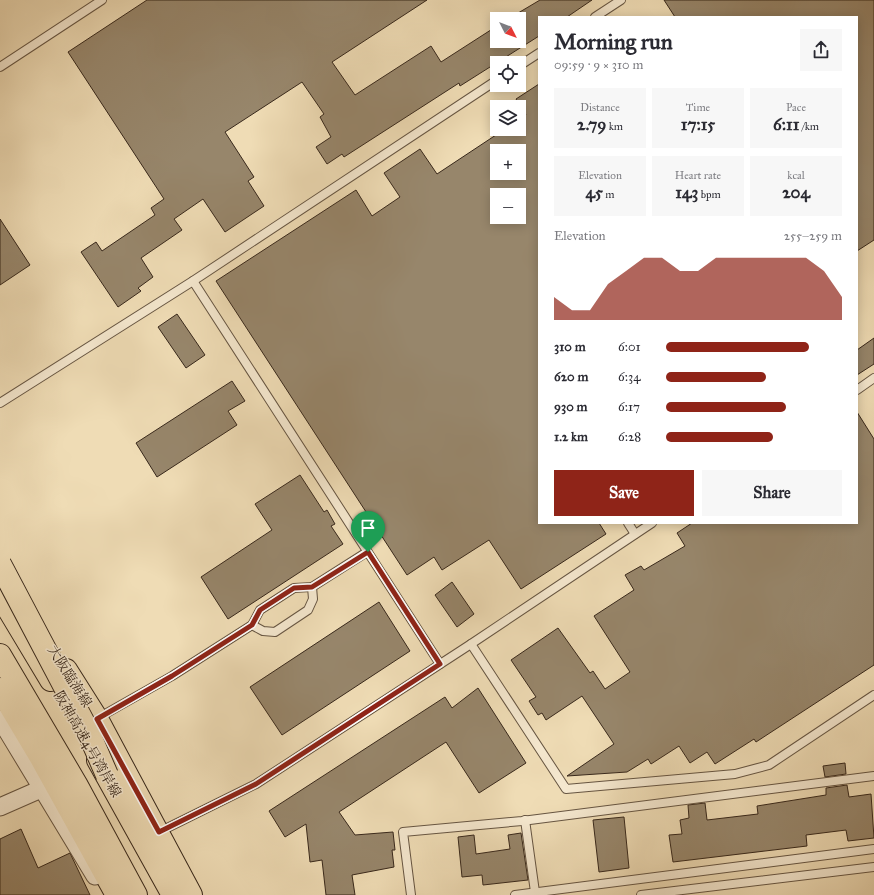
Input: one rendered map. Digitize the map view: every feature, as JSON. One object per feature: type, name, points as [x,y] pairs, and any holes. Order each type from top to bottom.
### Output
[{"type":"main road","name":"大阪臨海線","points":[[0,565],[97,719],[159,832],[191,895]]},
{"type":"main road","points":[[0,565],[87,729],[107,775]]},
{"type":"main road","name":"阪神高速4号湾岸線","points":[[0,595],[107,775],[172,895]]},
{"type":"main road","points":[[0,655],[76,784],[136,895]]},
{"type":"main road","points":[[0,689],[44,763],[117,895]]},
{"type":"street","points":[[0,719],[41,789],[107,895]]},
{"type":"street","points":[[0,807],[41,789]]},
{"type":"lane","points":[[0,67],[102,0]]},
{"type":"lane","points":[[597,16],[621,0]]},
{"type":"lane","points":[[526,61],[538,54]]},
{"type":"lane","points":[[0,403],[193,281],[490,85]]},
{"type":"lane","points":[[193,281],[440,664]]},
{"type":"lane","points":[[858,389],[874,378]]},
{"type":"lane","points":[[629,524],[635,534]]},
{"type":"lane","points":[[159,832],[256,784],[471,644],[650,524]]},
{"type":"lane","points":[[97,719],[172,676],[252,625],[260,610],[294,588],[312,587],[368,552]]},
{"type":"lane","points":[[252,625],[263,631],[275,632],[308,610],[313,599],[312,587]]},
{"type":"lane","points":[[471,644],[566,789],[735,774],[769,764],[874,696]]},
{"type":"lane","points":[[410,895],[403,832],[525,820],[874,776]]},
{"type":"lane","points":[[525,820],[535,892]]},
{"type":"lane","points":[[515,895],[874,849]]},
{"type":"lane","points":[[641,895],[874,867]]},
{"type":"building","points":[[147,0],[427,0],[332,62],[355,95],[431,46],[441,62],[490,30],[490,48],[520,48],[507,56],[490,56],[490,67],[460,86],[459,83],[344,157],[342,154],[327,164],[316,147],[331,137],[320,117],[324,114],[302,82],[225,132],[254,177],[248,181],[264,206],[225,232],[203,199],[174,219],[182,230],[141,258],[153,277],[138,288],[141,291],[118,307],[81,252],[96,242],[102,251],[155,215],[151,208],[164,199],[68,52]]},
{"type":"building","points":[[540,0],[592,0],[568,16],[538,16],[538,37],[526,44],[526,12],[520,12]]},
{"type":"building","points":[[664,0],[874,0],[874,240],[858,250],[858,16],[674,16]]},
{"type":"building","points":[[538,85],[538,524],[600,524],[606,534],[521,589],[489,540],[442,570],[434,557],[407,575],[216,281],[356,190],[372,216],[400,197],[384,173],[420,149],[437,174],[494,136],[526,136],[526,100],[516,99]]},
{"type":"building","points":[[0,219],[30,265],[0,285]]},
{"type":"building","points":[[177,314],[205,355],[186,368],[158,327]]},
{"type":"building","points":[[874,338],[874,364],[858,374],[858,349]]},
{"type":"building","points":[[232,381],[245,401],[228,411],[237,425],[157,477],[136,443]]},
{"type":"building","points":[[858,414],[874,439],[874,665],[756,742],[754,739],[715,764],[707,752],[690,763],[679,746],[651,764],[648,759],[627,772],[567,776],[614,744],[582,696],[546,720],[542,713],[538,715],[529,701],[536,697],[511,660],[558,628],[590,673],[593,671],[605,689],[630,672],[594,616],[634,590],[625,575],[641,566],[644,570],[685,546],[677,533],[690,524],[858,524]]},
{"type":"building","points":[[300,475],[324,512],[327,510],[335,524],[331,526],[343,544],[228,619],[201,577],[272,530],[255,504]]},
{"type":"building","points":[[452,582],[474,614],[457,627],[435,595]]},
{"type":"building","points":[[379,602],[410,651],[282,735],[250,687]]},
{"type":"building","points":[[478,688],[526,763],[479,793],[446,742],[339,812],[355,835],[393,832],[395,850],[392,850],[394,867],[352,875],[355,895],[326,895],[322,860],[310,862],[306,824],[285,837],[269,811],[445,697],[452,708]]},
{"type":"building","points":[[845,763],[846,774],[825,777],[823,766]]},
{"type":"building","points":[[847,785],[849,797],[871,794],[874,838],[848,841],[846,830],[806,835],[807,846],[673,862],[669,835],[682,834],[680,820],[689,818],[688,805],[705,803],[707,820],[758,814],[757,806],[826,795],[826,788]]},
{"type":"building","points":[[624,817],[629,868],[599,872],[593,820]]},
{"type":"building","points":[[21,829],[38,868],[70,853],[90,895],[0,895],[0,839]]},
{"type":"building","points":[[521,833],[528,880],[483,885],[482,875],[462,877],[458,837],[474,835],[476,854],[510,849],[508,835]]},
{"type":"route","points":[[368,552],[440,664],[256,784],[159,832],[97,719],[172,676],[252,625],[260,610],[294,588],[312,587],[368,552]]}]
